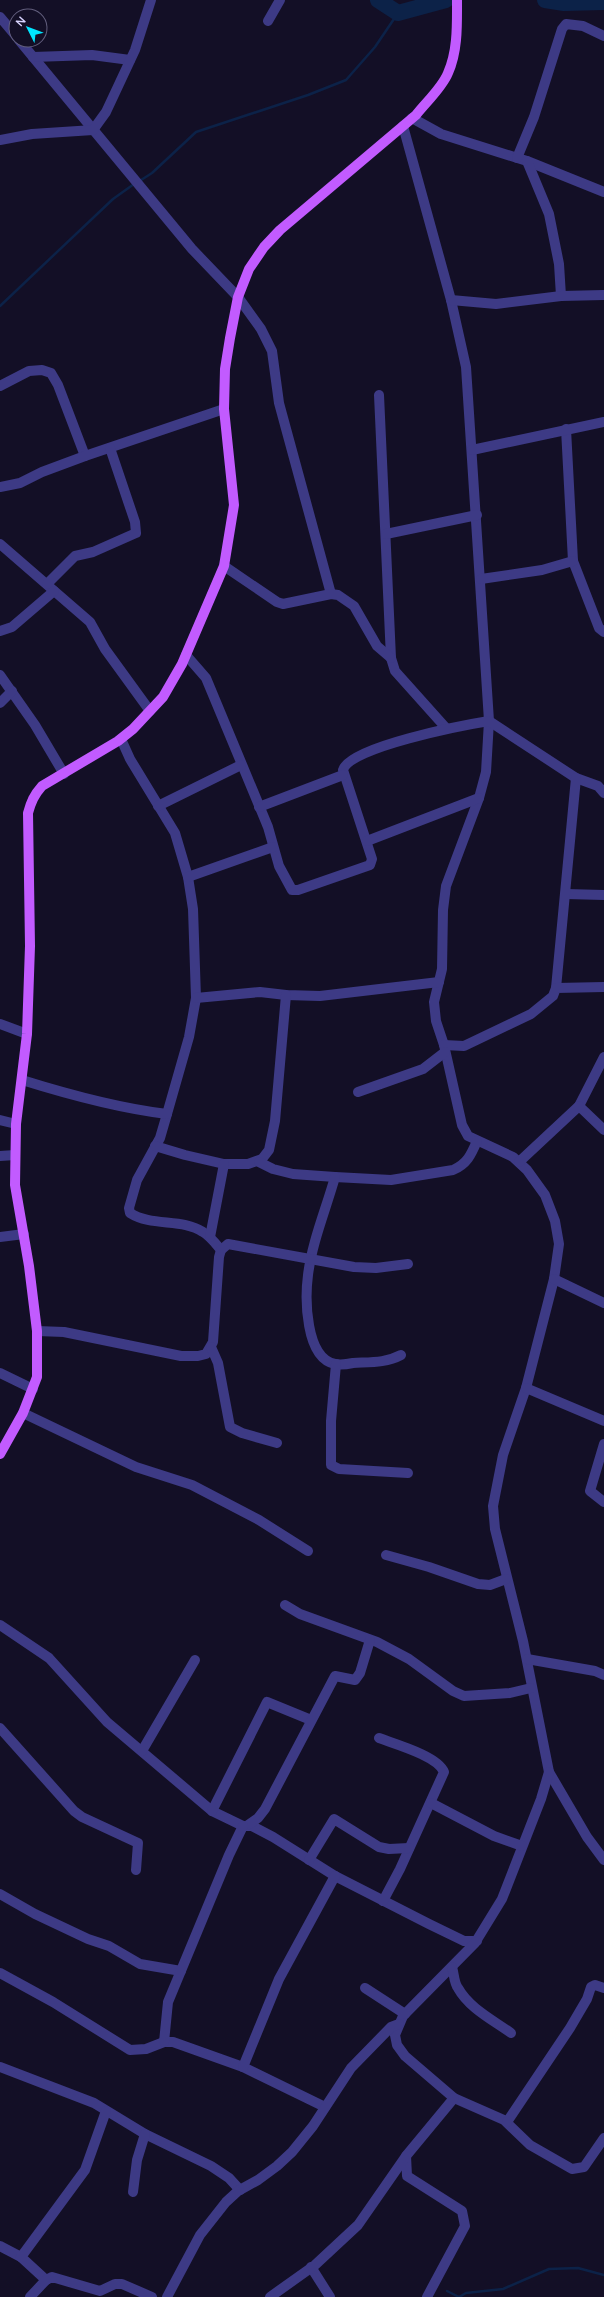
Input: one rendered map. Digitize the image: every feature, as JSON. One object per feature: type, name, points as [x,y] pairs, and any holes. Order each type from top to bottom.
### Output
[{"type":"main road","points":[[0,1454],[23,1413],[37,1377],[38,1330],[24,1234],[15,1185],[16,1124],[27,1034],[30,946],[28,813],[34,794],[42,786],[121,739],[150,711],[163,697],[186,655],[224,566],[232,526],[234,505],[224,409],[225,369],[238,297],[249,269],[264,247],[280,230],[412,118],[448,74],[457,37],[457,0]]},
{"type":"street","points":[[0,140],[32,134],[92,130],[106,112],[130,60],[140,36],[150,0]]},
{"type":"street","points":[[268,21],[280,0]]},
{"type":"street","points":[[0,17],[8,26]]},
{"type":"street","points":[[561,296],[559,264],[549,214],[522,159],[562,29],[566,24],[583,26],[604,36]]},
{"type":"street","points":[[26,48],[192,249],[238,297],[261,329],[272,352],[279,403],[330,594]]},
{"type":"street","points":[[33,57],[92,55],[130,60]]},
{"type":"street","points":[[412,118],[441,134],[522,159],[604,192]]},
{"type":"street","points":[[403,126],[451,300],[466,366],[482,579],[489,721],[486,772],[480,798],[446,886],[443,910],[442,969],[434,1002],[436,1021],[445,1049],[462,1125],[468,1136],[519,1162],[545,1195],[554,1221],[559,1244],[554,1279],[526,1388],[503,1455],[493,1506],[495,1529],[506,1579],[527,1659],[531,1688],[549,1772],[586,1837],[604,1860]]},
{"type":"street","points":[[451,300],[496,304],[561,296],[604,296]]},
{"type":"street","points":[[0,386],[29,371],[42,370],[51,373],[58,385],[85,456]]},
{"type":"street","points":[[379,395],[391,658],[395,671],[446,728]]},
{"type":"street","points":[[0,487],[20,483],[42,472],[85,456],[224,409]]},
{"type":"street","points":[[472,450],[604,422]]},
{"type":"street","points":[[566,429],[573,561],[599,628],[604,632]]},
{"type":"street","points":[[0,631],[18,622],[50,588],[75,556],[93,552],[136,533],[135,522],[110,448]]},
{"type":"street","points":[[386,534],[477,516]]},
{"type":"street","points":[[0,544],[95,627],[105,649],[150,711]]},
{"type":"street","points":[[482,579],[542,570],[573,561]]},
{"type":"street","points":[[224,566],[277,602],[283,604],[304,601],[330,594],[338,595],[354,606],[377,646],[391,658]]},
{"type":"street","points":[[186,655],[206,678],[259,807],[286,880],[291,889],[295,890],[370,865],[372,859],[367,841],[343,775],[344,766],[356,756],[446,728],[489,721],[576,778],[602,788]]},
{"type":"street","points":[[0,675],[35,725],[64,774]]},
{"type":"street","points":[[0,703],[12,691]]},
{"type":"street","points":[[121,739],[130,759],[174,833],[188,877],[193,909],[196,998],[189,1037],[167,1114],[155,1146],[138,1180],[129,1208],[130,1213],[150,1221],[191,1227],[204,1232],[221,1250]]},
{"type":"street","points":[[158,806],[241,765]]},
{"type":"street","points":[[259,807],[343,775]]},
{"type":"street","points":[[358,1092],[422,1069],[445,1049],[464,1046],[531,1014],[553,996],[556,988],[566,894],[576,778]]},
{"type":"street","points":[[367,841],[480,798]]},
{"type":"street","points":[[188,877],[273,846]]},
{"type":"street","points":[[566,894],[604,894]]},
{"type":"street","points":[[196,998],[260,992],[286,995],[320,996],[439,982]]},
{"type":"street","points":[[556,988],[604,987]]},
{"type":"street","points":[[259,1162],[269,1150],[275,1121],[286,995]]},
{"type":"street","points":[[0,1024],[27,1034]]},
{"type":"street","points":[[519,1162],[579,1106],[604,1057]]},
{"type":"street","points":[[22,1080],[73,1096],[138,1111],[167,1114]]},
{"type":"street","points":[[579,1106],[604,1130]]},
{"type":"street","points":[[0,1120],[16,1124]]},
{"type":"street","points":[[155,1146],[224,1164],[259,1162],[273,1169],[293,1174],[391,1180],[453,1170],[467,1162],[477,1141]]},
{"type":"street","points":[[0,1156],[15,1155]]},
{"type":"street","points":[[210,1237],[224,1164]]},
{"type":"street","points":[[335,1177],[311,1260],[307,1298],[311,1336],[317,1352],[336,1364],[389,1361],[401,1355]]},
{"type":"street","points":[[0,1237],[24,1234]]},
{"type":"street","points":[[38,1330],[64,1332],[180,1356],[198,1356],[206,1354],[211,1347],[215,1334],[217,1270],[221,1250],[228,1244],[354,1267],[376,1268],[408,1264]]},
{"type":"street","points":[[554,1279],[604,1303]]},
{"type":"street","points":[[211,1347],[218,1363],[230,1427],[242,1434],[277,1443]]},
{"type":"street","points":[[336,1364],[331,1421],[331,1465],[339,1469],[408,1473]]},
{"type":"street","points":[[0,1373],[33,1389]]},
{"type":"street","points":[[526,1388],[604,1421]]},
{"type":"street","points":[[23,1413],[136,1467],[192,1485],[259,1520],[308,1551]]},
{"type":"street","points":[[604,1444],[590,1491],[604,1502]]},
{"type":"street","points":[[386,1555],[430,1567],[478,1584],[490,1584],[506,1579]]},
{"type":"street","points":[[285,1605],[300,1614],[370,1640],[408,1659],[464,1696],[510,1692],[531,1688]]},
{"type":"street","points":[[0,1625],[49,1658],[91,1706],[212,1811],[273,1837],[335,1876],[466,1945]]},
{"type":"street","points":[[164,2042],[168,2002],[245,1826],[258,1818],[265,1809],[335,1676],[351,1681],[355,1680],[360,1673],[370,1640]]},
{"type":"street","points":[[527,1659],[594,1671],[604,1675]]},
{"type":"street","points":[[142,1751],[195,1660]]},
{"type":"street","points":[[212,1811],[267,1702],[311,1720]]},
{"type":"street","points":[[0,1728],[74,1811],[82,1817],[138,1843],[136,1870]]},
{"type":"street","points":[[379,1738],[428,1758],[442,1766],[444,1772],[431,1803],[382,1901]]},
{"type":"street","points":[[549,1772],[541,1799],[502,1899],[476,1940],[466,1945],[452,1967],[405,2014],[395,2035],[396,2042],[405,2056],[454,2098],[507,2122],[530,2145],[572,2169],[584,2167],[604,2138]]},
{"type":"street","points":[[431,1803],[494,1836],[522,1846]]},
{"type":"street","points":[[309,1860],[334,1819],[379,1847],[389,1849],[409,1848]]},
{"type":"street","points":[[243,2067],[279,1980],[335,1876]]},
{"type":"street","points":[[0,1894],[35,1914],[88,1939],[113,1948],[140,1964],[181,1971]]},
{"type":"street","points":[[452,1967],[457,1987],[472,2005],[511,2033]]},
{"type":"street","points":[[0,1974],[53,2002],[125,2048],[135,2051],[164,2042],[173,2042],[243,2067],[325,2107]]},
{"type":"street","points":[[507,2122],[582,2010],[591,1987],[595,1984],[604,1988]]},
{"type":"street","points":[[365,1988],[405,2014]]},
{"type":"street","points":[[167,2297],[200,2235],[226,2202],[240,2190],[258,2180],[292,2152],[351,2068],[391,2027],[399,2024]]},
{"type":"street","points":[[383,2035],[396,2042]]},
{"type":"street","points":[[1,2069],[83,2098],[145,2134],[211,2166],[229,2178],[240,2190]]},
{"type":"street","points":[[270,2297],[311,2267],[358,2225],[406,2156],[454,2098]]},
{"type":"street","points":[[21,2257],[85,2170],[106,2111]]},
{"type":"street","points":[[133,2192],[137,2160],[145,2134]]},
{"type":"street","points":[[406,2156],[407,2176],[462,2211],[465,2218],[465,2226],[427,2297]]},
{"type":"street","points":[[0,2246],[21,2257],[46,2280]]},
{"type":"street","points":[[311,2267],[330,2297]]},
{"type":"street","points":[[30,2297],[46,2280],[52,2277],[100,2291],[115,2284],[122,2284],[152,2297]]},
{"type":"waterway","points":[[378,0],[398,13],[446,0]]},
{"type":"waterway","points":[[545,0],[564,3],[604,2]]},
{"type":"waterway","points":[[138,182],[152,173],[196,132],[308,95],[346,80],[375,47],[398,13]]},
{"type":"waterway","points":[[0,306],[113,199],[134,184]]},
{"type":"waterway","points":[[447,2291],[459,2297],[466,2293],[503,2289],[549,2269],[578,2268],[604,2275]]}]
